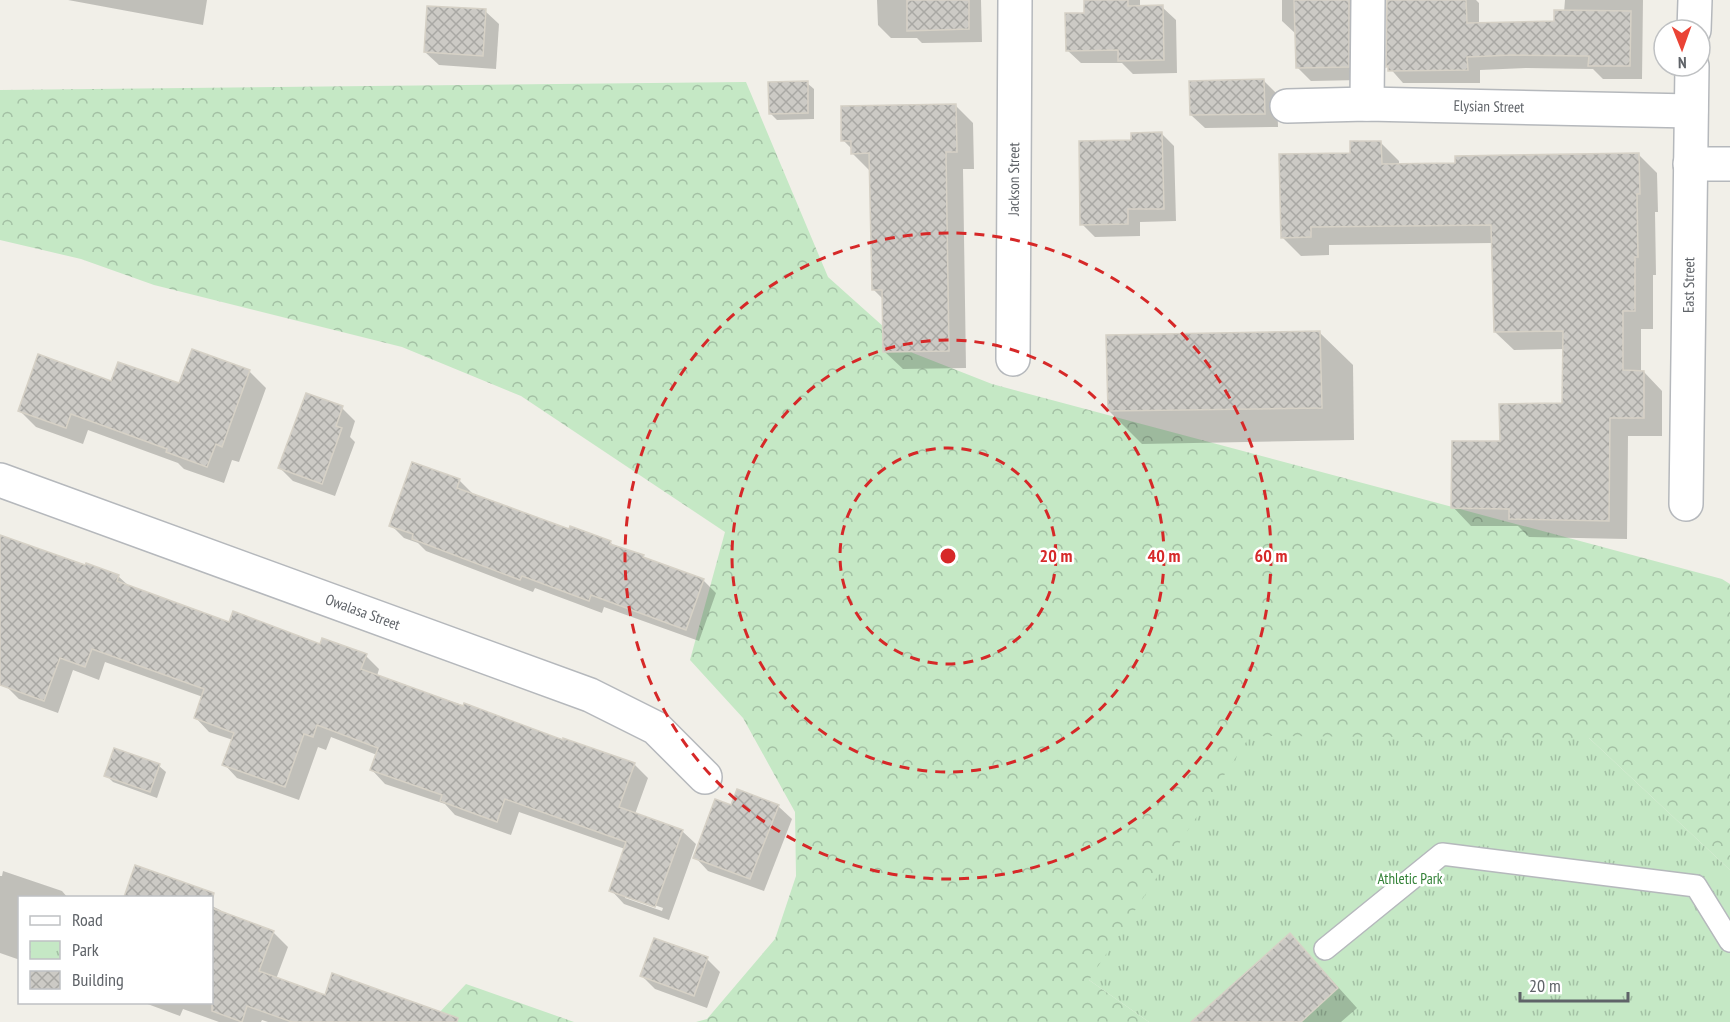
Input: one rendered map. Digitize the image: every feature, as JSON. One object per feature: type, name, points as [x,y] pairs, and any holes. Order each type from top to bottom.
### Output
[{"type":"street","name":"Jackson Street","points":[[1013,359],[1016,0]]},
{"type":"street","points":[[1367,104],[1368,0]]},
{"type":"street","points":[[1694,18],[1695,0]]},
{"type":"street","name":"East Street","points":[[1686,504],[1692,78]]},
{"type":"street","name":"Elysian Street","points":[[1287,106],[1367,104],[1691,111]]},
{"type":"street","points":[[1690,164],[1730,164]]},
{"type":"street","name":"Owalasa Street","points":[[0,480],[590,695],[656,728],[705,777]]},
{"type":"lane","points":[[1325,949],[1442,854],[1696,886],[1730,941]]},
{"type":"green space","points":[[746,82],[828,277],[913,353],[992,384],[1722,579],[1730,584],[1730,870],[1589,738],[1089,980],[1149,1022],[696,1022],[707,1019],[775,939],[796,876],[795,812],[743,718],[690,660],[725,532],[521,396],[402,347],[154,285],[81,259],[0,240],[0,90]]},
{"type":"green space","name":"Athletic Park","points":[[1250,736],[1589,738],[1730,870],[1730,1022],[1149,1022],[1089,980]]},
{"type":"green space","points":[[466,984],[574,1022],[435,1022],[438,1014]]},
{"type":"building","points":[[907,0],[969,0],[969,29],[907,31]]},
{"type":"building","points":[[1084,0],[1128,0],[1128,6],[1163,5],[1164,60],[1118,61],[1118,50],[1066,51],[1065,13],[1084,13]]},
{"type":"building","points":[[1294,0],[1349,0],[1349,67],[1296,68]]},
{"type":"building","points":[[1387,0],[1466,0],[1467,23],[1554,21],[1554,10],[1631,11],[1630,66],[1588,66],[1589,56],[1512,55],[1467,57],[1468,70],[1388,71],[1388,66],[1386,67]]},
{"type":"building","points":[[427,6],[486,9],[483,56],[424,52]]},
{"type":"building","points":[[1264,79],[1265,114],[1190,115],[1189,81]]},
{"type":"building","points":[[808,81],[808,113],[769,114],[768,82]]},
{"type":"building","points":[[956,104],[957,152],[946,152],[949,351],[883,352],[882,290],[872,290],[869,153],[851,154],[851,141],[841,141],[841,106]]},
{"type":"building","points":[[1162,132],[1164,209],[1128,209],[1128,224],[1080,225],[1079,141],[1131,140],[1131,133]]},
{"type":"building","points":[[1350,141],[1381,141],[1382,164],[1455,163],[1455,156],[1639,153],[1640,194],[1637,194],[1638,257],[1635,257],[1635,311],[1623,311],[1623,370],[1644,371],[1644,418],[1610,418],[1609,521],[1509,519],[1509,509],[1451,508],[1452,441],[1500,441],[1499,404],[1562,403],[1563,331],[1494,332],[1491,225],[1311,227],[1311,237],[1281,238],[1279,154],[1350,153]]},
{"type":"building","points":[[1320,331],[1322,408],[1108,411],[1106,335]]},
{"type":"building","points":[[192,349],[250,370],[222,447],[216,444],[207,467],[166,452],[167,449],[71,414],[66,428],[18,411],[38,354],[111,381],[118,362],[179,383]]},
{"type":"building","points":[[306,393],[343,406],[336,426],[342,428],[322,484],[278,468]]},
{"type":"building","points":[[412,462],[460,479],[457,488],[569,529],[570,526],[611,541],[610,544],[704,579],[686,630],[591,595],[589,601],[522,576],[520,580],[412,539],[413,534],[389,526]]},
{"type":"building","points":[[0,535],[119,575],[117,581],[229,622],[233,611],[320,644],[322,638],[367,654],[361,669],[463,706],[464,703],[563,740],[563,738],[635,763],[619,807],[683,830],[655,907],[609,891],[626,842],[505,799],[497,822],[440,801],[442,795],[370,770],[378,748],[317,725],[313,737],[304,734],[285,787],[222,765],[234,733],[194,718],[204,689],[92,649],[85,667],[60,658],[44,701],[0,685]]},
{"type":"building","points":[[114,748],[160,764],[150,792],[104,776]]},
{"type":"building","points":[[737,789],[779,805],[750,879],[693,858],[715,799],[731,805]]},
{"type":"building","points":[[135,865],[214,893],[213,897],[124,896]]},
{"type":"building","points":[[213,908],[274,931],[259,971],[325,995],[332,973],[458,1018],[457,1022],[292,1022],[247,1006],[242,1022],[212,1011]]},
{"type":"building","points":[[1290,933],[1338,988],[1301,1022],[1191,1022]]},
{"type":"building","points":[[654,938],[708,957],[694,996],[640,976]]}]
